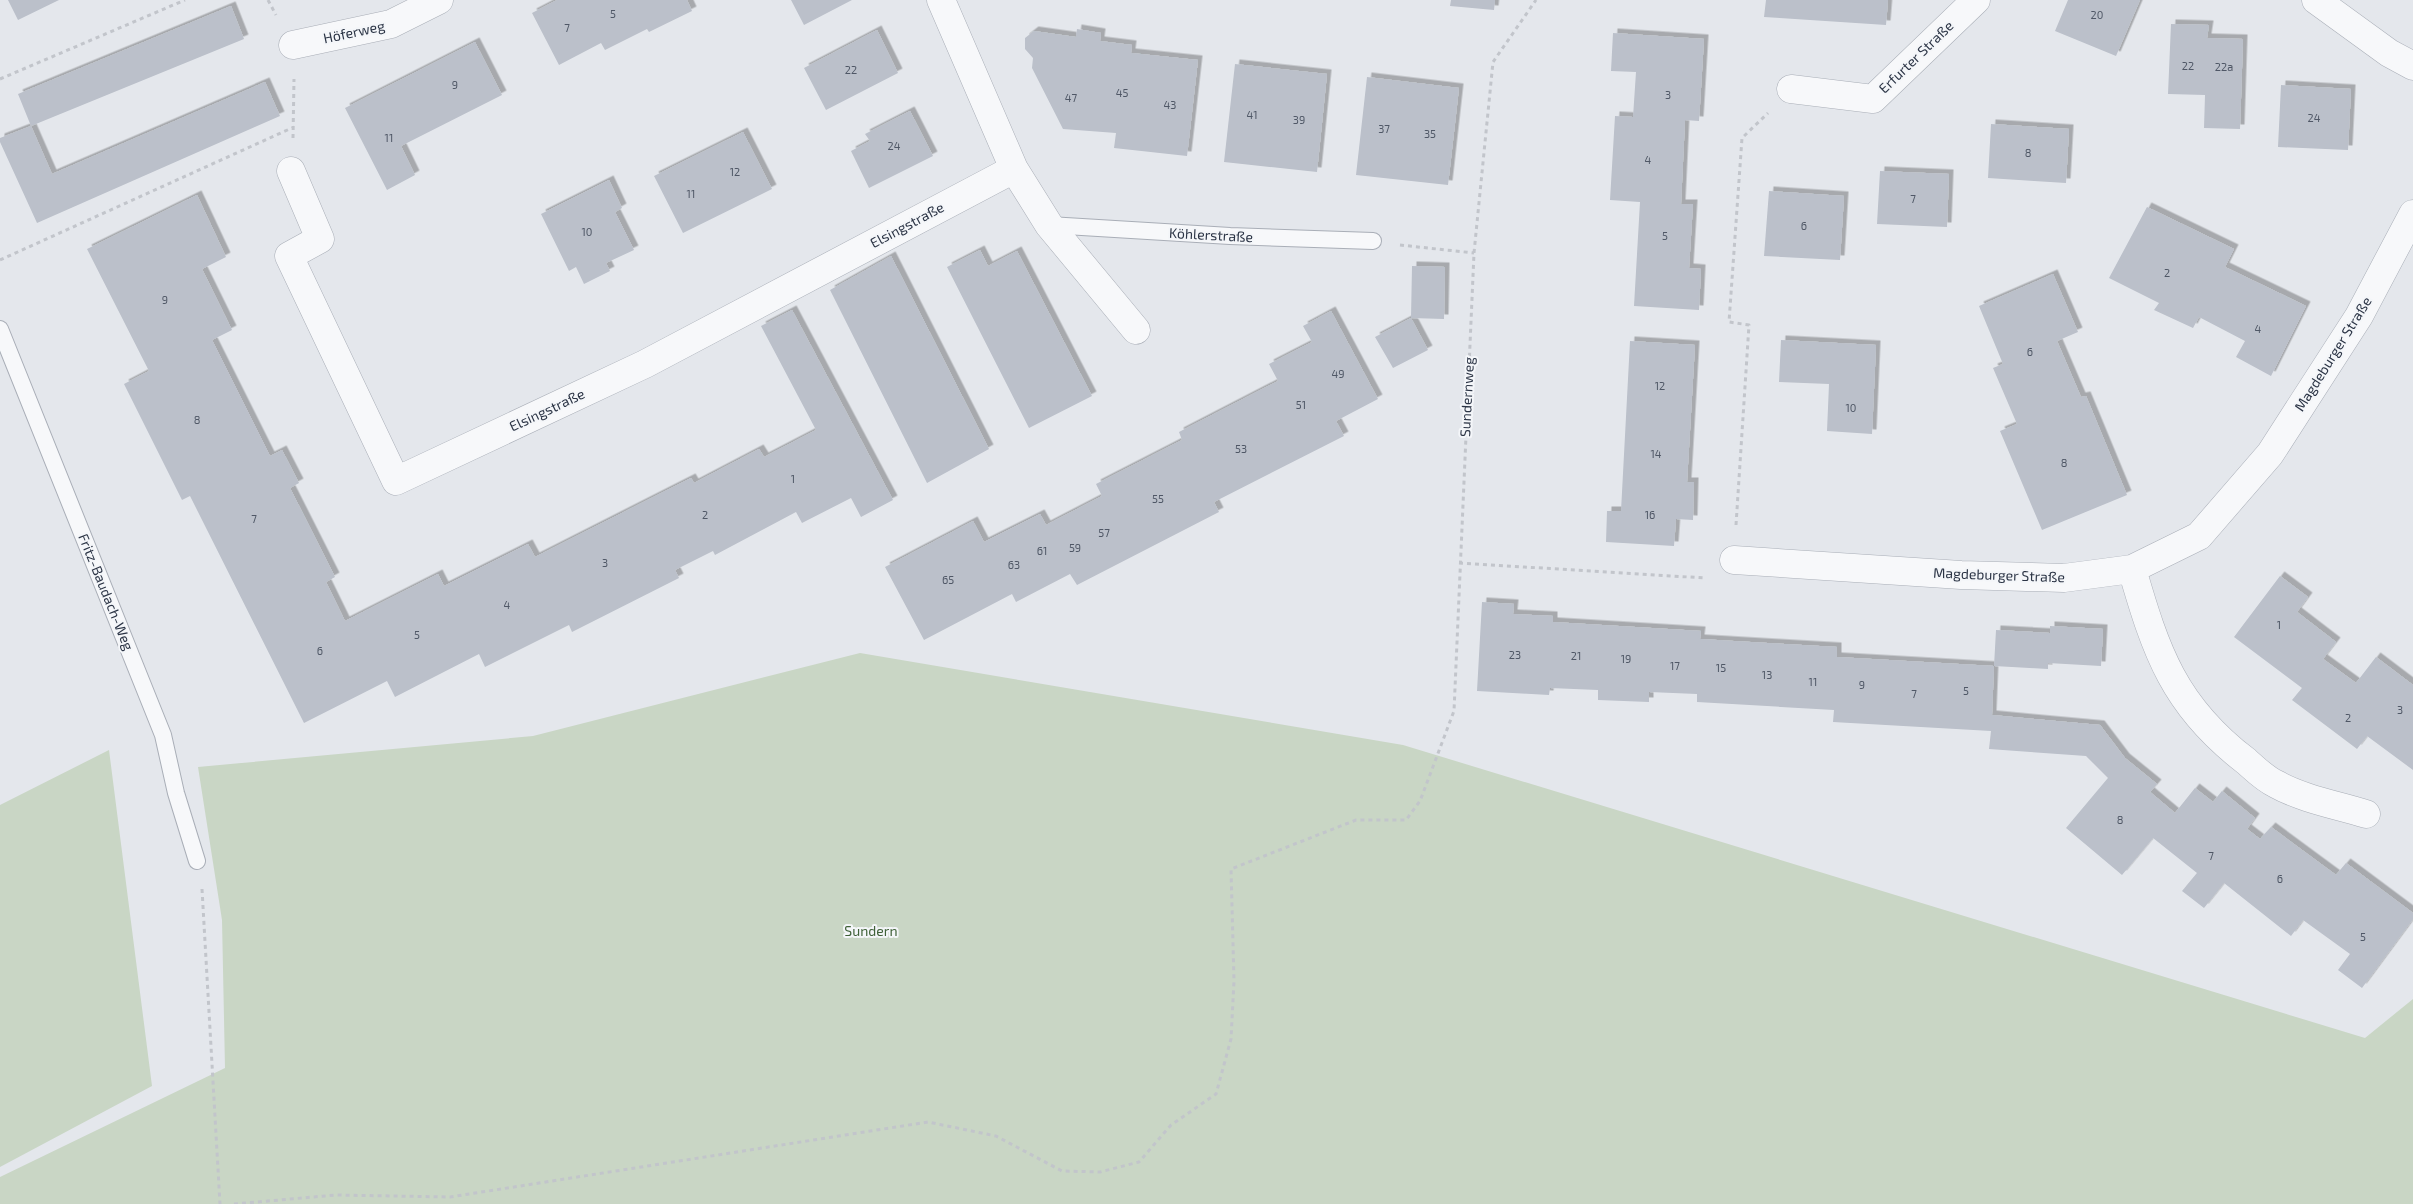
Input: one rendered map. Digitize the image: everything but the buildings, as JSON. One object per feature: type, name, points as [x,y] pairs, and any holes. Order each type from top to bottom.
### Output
[{"type":"street","name":"Höferweg","points":[[293,45],[391,24],[439,0]]},
{"type":"street","points":[[941,0],[1014,169],[1049,225],[1136,330]]},
{"type":"street","name":"Erfurter Straße","points":[[1791,89],[1873,99],[1976,0]]},
{"type":"street","points":[[2316,0],[2389,54],[2413,66]]},
{"type":"street","name":"Elsingstraße","points":[[291,171],[320,239],[289,256],[396,481],[645,364],[1014,169]]},
{"type":"street","name":"Magdeburger Straße","points":[[1734,560],[1961,575],[2064,578],[2132,569],[2200,536],[2270,454],[2359,316],[2413,214]]},
{"type":"street","points":[[2132,569],[2147,621],[2165,667],[2188,704],[2224,744],[2275,784],[2366,814]]},
{"type":"lane","name":"Köhlerstraße","points":[[1049,225],[1230,236],[1374,241]]},
{"type":"lane","name":"Fritz-Baudach-Weg","points":[[0,329],[164,735],[176,793],[197,861]]},
{"type":"path","points":[[0,79],[185,0]]},
{"type":"path","name":"Sundernweg","points":[[234,1204],[336,1195],[450,1197],[928,1122],[996,1136],[1062,1171],[1100,1172],[1138,1162],[1171,1125],[1216,1094],[1231,1039],[1234,981],[1231,869],[1356,820],[1406,820],[1420,801],[1454,711],[1474,254],[1493,62],[1536,0]]},
{"type":"path","points":[[291,171],[294,127],[293,45]]},
{"type":"path","points":[[1459,563],[1733,581],[1749,325],[1729,322],[1742,138],[1791,89]]},
{"type":"path","points":[[0,260],[294,127]]},
{"type":"path","points":[[1374,241],[1474,254]]},
{"type":"path","points":[[197,861],[204,902],[220,1204]]},
{"type":"green space","name":"Sundern","points":[[860,653],[1403,745],[2365,1038],[2413,999],[2413,1204],[0,1204],[0,1177],[225,1068],[222,920],[198,767],[533,736]]},
{"type":"green space","points":[[109,750],[152,1086],[0,1167],[0,805]]}]
